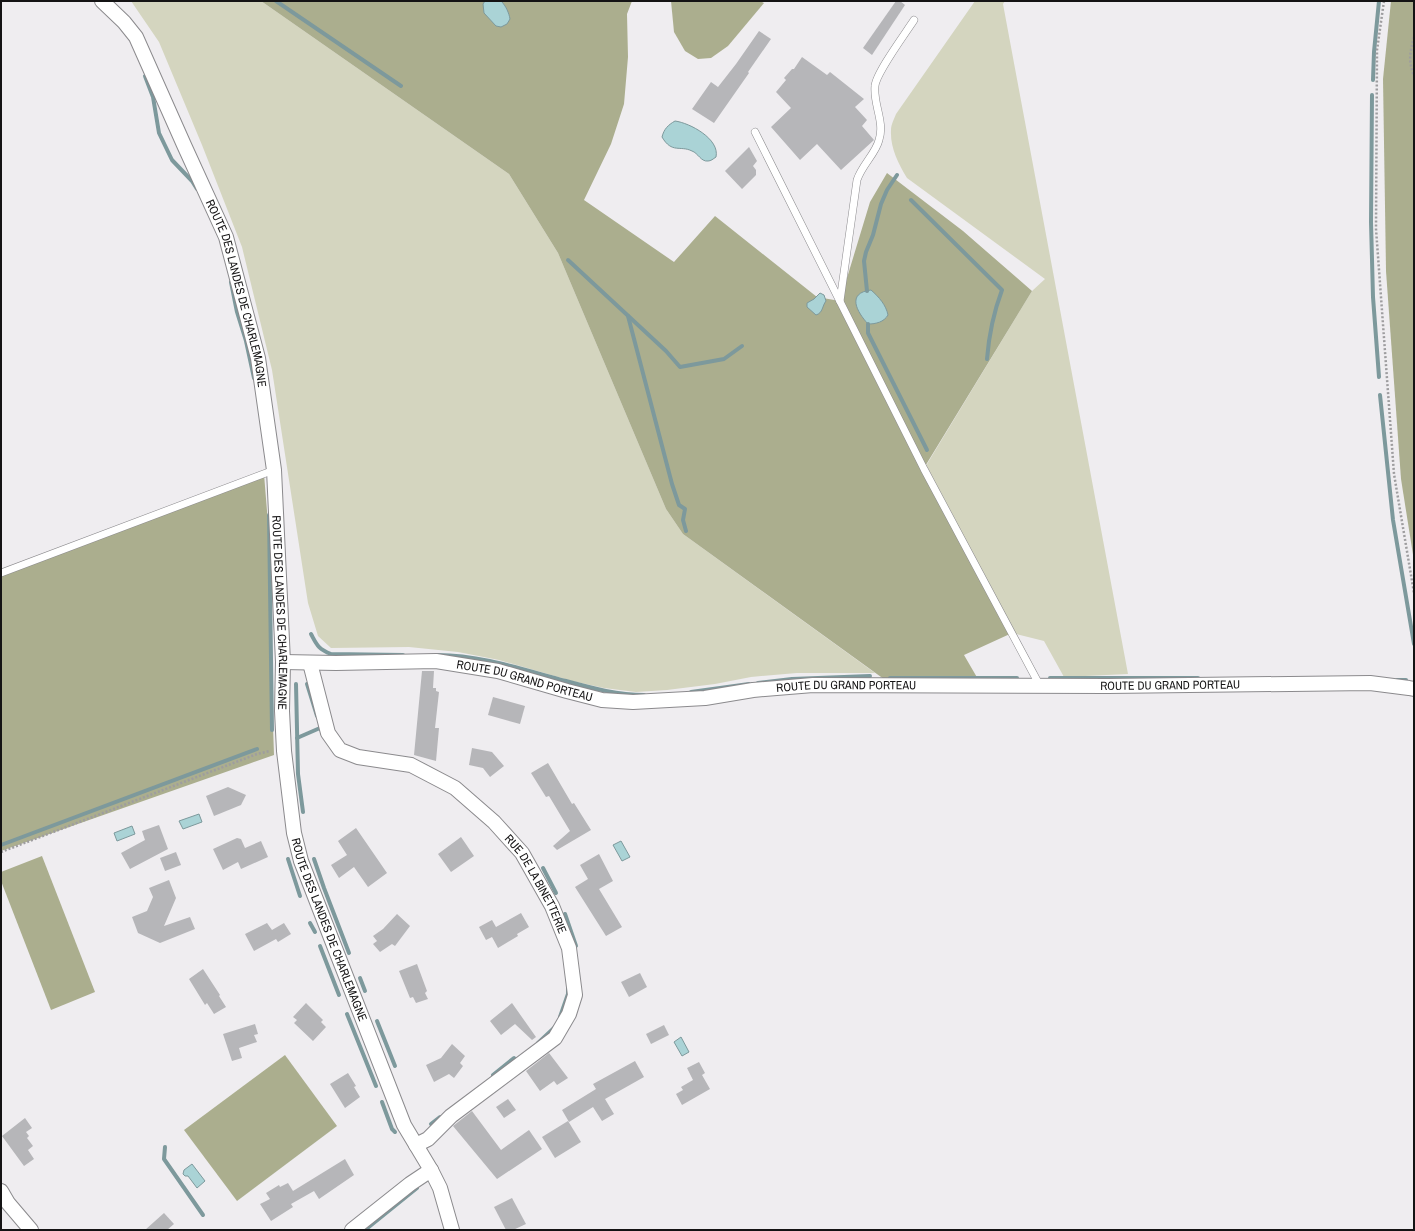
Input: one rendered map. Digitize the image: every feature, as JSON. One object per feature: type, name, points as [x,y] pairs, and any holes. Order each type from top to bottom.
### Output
[{"type":"street","name":"ROUTE DES LANDES DE CHARLEMAGNE","points":[[102,1],[124,22],[136,37],[226,237],[258,358],[274,470],[283,662],[282,711],[284,751],[294,833],[301,861],[404,1125],[440,1188],[452,1230]]},
{"type":"street","name":"ROUTE DU GRAND PORTEAU","points":[[283,662],[436,661],[498,670],[602,700],[633,702],[705,698],[753,690],[813,685],[1040,686],[1370,683],[1414,689]]},
{"type":"street","name":"RUE DE LA BINETTERIE","points":[[310,663],[328,733],[340,750],[358,757],[411,765],[455,788],[494,822],[522,853],[552,906],[569,948],[575,995],[569,1014],[555,1038],[450,1116],[428,1139],[416,1145]]},
{"type":"street","points":[[352,1230],[410,1184],[431,1170]]},
{"type":"street","points":[[1,1191],[8,1203],[31,1230]]},
{"type":"lane","points":[[840,301],[857,180],[862,168],[879,141],[881,130],[875,95],[876,78],[914,20]]},
{"type":"lane","points":[[755,132],[924,468],[1040,686]]},
{"type":"lane","points":[[1,574],[274,470]]},
{"type":"path","points":[[1384,1],[1377,50],[1376,229],[1394,474],[1414,593]]},
{"type":"path","points":[[1414,37],[1411,48],[1410,64],[1414,76]]},
{"type":"path","points":[[1,852],[257,754],[273,750],[284,751]]},
{"type":"green space","points":[[131,1],[261,1],[509,174],[558,253],[666,509],[683,534],[875,673],[797,673],[751,677],[715,684],[667,690],[636,692],[604,688],[572,681],[499,660],[458,652],[409,647],[331,648],[318,636],[308,603],[272,370],[242,247],[202,145],[159,42]]},
{"type":"green space","points":[[261,1],[632,1],[627,14],[628,57],[624,104],[611,144],[584,200],[674,262],[715,216],[817,297],[840,301],[870,202],[887,173],[963,231],[1032,291],[924,468],[1012,633],[964,655],[982,686],[888,682],[683,534],[666,509],[558,253],[509,174]]},
{"type":"green space","points":[[671,1],[760,1],[764,3],[728,46],[711,58],[698,59],[685,51],[674,32]]},
{"type":"green space","points":[[975,1],[1005,1],[1003,4],[1128,674],[1064,677],[1044,641],[1012,633],[924,469],[1032,291],[1045,279],[907,178],[893,149],[891,128],[896,114]]},
{"type":"green space","points":[[1391,1],[1414,1],[1414,561],[1401,479],[1386,271],[1383,79]]},
{"type":"green space","points":[[264,474],[271,560],[271,666],[274,755],[1,851],[1,573]]},
{"type":"green space","points":[[42,856],[95,992],[51,1010],[1,881],[1,872]]},
{"type":"green space","points":[[285,1055],[337,1126],[237,1201],[184,1130]]},
{"type":"water","points":[[485,1],[501,1],[506,7],[510,17],[507,24],[501,27],[496,26],[484,13],[483,4]]},
{"type":"water","points":[[675,121],[681,122],[696,129],[709,138],[716,150],[716,157],[710,161],[706,161],[688,149],[669,146],[662,137],[670,124]]},
{"type":"water","points":[[871,290],[882,301],[888,315],[880,322],[868,324],[860,314],[856,304],[856,299],[858,295],[863,292]]},
{"type":"water","points":[[820,293],[824,295],[826,301],[821,311],[816,315],[807,307],[807,303]]},
{"type":"water","points":[[199,814],[202,822],[183,829],[179,821]]},
{"type":"water","points":[[132,826],[135,834],[117,841],[114,833]]},
{"type":"water","points":[[621,841],[630,857],[622,861],[613,845]]},
{"type":"water","points":[[681,1037],[689,1052],[682,1056],[674,1042]]},
{"type":"water","points":[[192,1164],[205,1181],[197,1188],[188,1176],[183,1174],[184,1170]]},
{"type":"building","points":[[896,1],[900,1],[905,5],[872,55],[863,48]]},
{"type":"building","points":[[759,31],[771,39],[714,123],[692,109],[711,82],[718,87]]},
{"type":"building","points":[[802,57],[827,75],[830,72],[864,99],[855,107],[867,120],[862,126],[874,140],[841,170],[817,144],[800,160],[771,127],[791,108],[776,92],[786,80],[784,78],[792,69],[794,69]]},
{"type":"building","points":[[749,147],[757,161],[753,166],[756,170],[756,175],[742,189],[725,171]]},
{"type":"building","points":[[422,671],[434,671],[433,688],[436,688],[436,691],[439,692],[435,728],[439,728],[436,761],[414,755]]},
{"type":"building","points":[[493,697],[525,706],[520,724],[488,715]]},
{"type":"building","points":[[472,748],[492,752],[504,766],[490,777],[483,768],[469,765]]},
{"type":"building","points":[[548,763],[572,804],[574,803],[591,830],[557,850],[553,846],[570,831],[549,796],[546,797],[531,773]]},
{"type":"building","points":[[228,787],[246,795],[241,805],[214,816],[206,796]]},
{"type":"building","points":[[159,825],[168,849],[130,869],[121,853],[145,840],[142,831]]},
{"type":"building","points":[[356,828],[387,873],[368,887],[354,867],[339,878],[331,865],[347,855],[338,841]]},
{"type":"building","points":[[461,837],[474,856],[451,872],[438,854]]},
{"type":"building","points":[[237,838],[241,839],[245,848],[261,841],[268,857],[241,869],[238,862],[223,870],[213,849]]},
{"type":"building","points":[[176,852],[181,865],[165,871],[160,858]]},
{"type":"building","points":[[599,854],[613,881],[599,889],[622,927],[606,936],[575,887],[588,879],[580,865]]},
{"type":"building","points":[[169,880],[176,898],[164,926],[190,917],[195,929],[160,943],[138,933],[132,917],[147,911],[153,897],[149,888]]},
{"type":"building","points":[[521,913],[529,927],[517,934],[518,936],[498,948],[492,937],[486,940],[479,927],[492,920],[496,927]]},
{"type":"building","points":[[397,914],[410,926],[395,946],[392,944],[380,952],[373,944],[377,941],[373,936],[383,929]]},
{"type":"building","points":[[267,923],[272,930],[284,923],[291,934],[278,942],[276,939],[254,951],[245,934]]},
{"type":"building","points":[[417,964],[427,991],[425,993],[428,999],[416,1003],[413,997],[410,998],[399,971]]},
{"type":"building","points":[[203,969],[226,1007],[214,1014],[207,1003],[205,1005],[189,979]]},
{"type":"building","points":[[640,973],[647,987],[629,997],[621,982]]},
{"type":"building","points":[[306,1003],[323,1020],[321,1022],[326,1027],[313,1041],[294,1023],[297,1020],[293,1017]]},
{"type":"building","points":[[512,1003],[536,1037],[532,1040],[515,1024],[501,1035],[490,1021]]},
{"type":"building","points":[[255,1024],[258,1034],[254,1035],[257,1042],[239,1048],[242,1058],[232,1061],[223,1034]]},
{"type":"building","points":[[664,1025],[669,1035],[651,1044],[646,1034]]},
{"type":"building","points":[[452,1044],[465,1056],[460,1063],[463,1066],[454,1078],[449,1074],[434,1082],[426,1065],[441,1058]]},
{"type":"building","points":[[549,1053],[568,1078],[557,1085],[554,1081],[540,1091],[526,1071]]},
{"type":"building","points":[[635,1061],[644,1077],[605,1099],[614,1114],[602,1121],[593,1107],[569,1122],[562,1110],[596,1089],[593,1084]]},
{"type":"building","points":[[699,1062],[705,1073],[702,1075],[710,1089],[682,1105],[676,1094],[683,1090],[681,1087],[693,1080],[687,1068]]},
{"type":"building","points":[[348,1073],[356,1086],[354,1087],[360,1097],[345,1108],[330,1084]]},
{"type":"building","points":[[508,1099],[516,1110],[504,1118],[496,1107]]},
{"type":"building","points":[[472,1111],[501,1150],[529,1130],[542,1149],[497,1179],[453,1126]]},
{"type":"building","points":[[25,1118],[32,1128],[26,1132],[29,1136],[27,1138],[33,1146],[28,1150],[34,1159],[24,1166],[2,1136]]},
{"type":"building","points":[[568,1121],[581,1142],[555,1158],[542,1137]]},
{"type":"building","points":[[345,1159],[354,1175],[319,1199],[314,1191],[291,1204],[293,1207],[271,1221],[260,1204],[270,1199],[266,1193],[279,1185],[280,1187],[288,1183],[293,1191]]},
{"type":"building","points":[[512,1198],[526,1224],[513,1230],[506,1230],[494,1207]]},
{"type":"building","points":[[164,1213],[174,1224],[167,1230],[145,1230]]},
{"type":"waterway","points":[[276,1],[401,86]]},
{"type":"waterway","points":[[1373,80],[1379,1]]},
{"type":"waterway","points":[[145,76],[153,97],[159,133],[172,160],[192,181],[197,189]]},
{"type":"waterway","points":[[1372,95],[1371,222],[1373,297],[1379,377]]},
{"type":"waterway","points":[[867,291],[864,261],[866,252],[873,235],[881,204],[887,190],[897,175]]},
{"type":"waterway","points":[[911,200],[1002,290],[992,324],[987,359]]},
{"type":"waterway","points":[[568,260],[666,351],[680,367],[724,359],[742,346]]},
{"type":"waterway","points":[[231,282],[254,378]]},
{"type":"waterway","points":[[628,316],[672,484],[679,505],[685,509],[683,520],[686,531]]},
{"type":"waterway","points":[[868,324],[868,333],[927,450]]},
{"type":"waterway","points":[[1380,395],[1393,520],[1414,644]]},
{"type":"waterway","points":[[269,515],[272,730]]},
{"type":"waterway","points":[[311,634],[318,646],[331,654],[403,655]]},
{"type":"waterway","points":[[438,655],[486,660],[595,689],[624,694],[644,695]]},
{"type":"waterway","points":[[758,683],[792,679],[870,676]]},
{"type":"waterway","points":[[890,678],[1017,678]]},
{"type":"waterway","points":[[1050,678],[1198,678]]},
{"type":"waterway","points":[[1397,680],[1406,680]]},
{"type":"waterway","points":[[296,684],[298,774],[303,812]]},
{"type":"waterway","points":[[307,684],[317,716]]},
{"type":"waterway","points":[[691,692],[749,684]]},
{"type":"waterway","points":[[297,738],[320,728],[322,731]]},
{"type":"waterway","points":[[1,845],[257,749]]},
{"type":"waterway","points":[[288,859],[300,896]]},
{"type":"waterway","points":[[314,859],[349,953]]},
{"type":"waterway","points":[[543,868],[556,893]]},
{"type":"waterway","points":[[565,914],[576,946]]},
{"type":"waterway","points":[[310,923],[315,932]]},
{"type":"waterway","points":[[320,946],[339,995]]},
{"type":"waterway","points":[[360,978],[365,991]]},
{"type":"waterway","points":[[560,1017],[568,994],[568,987]]},
{"type":"waterway","points":[[347,1014],[376,1086]]},
{"type":"waterway","points":[[377,1021],[395,1066]]},
{"type":"waterway","points":[[538,1043],[555,1027]]},
{"type":"waterway","points":[[493,1075],[514,1058]]},
{"type":"waterway","points":[[382,1102],[392,1129],[395,1132]]},
{"type":"waterway","points":[[431,1124],[440,1117]]},
{"type":"waterway","points":[[165,1147],[164,1159],[203,1215]]},
{"type":"waterway","points":[[365,1230],[417,1188]]}]
